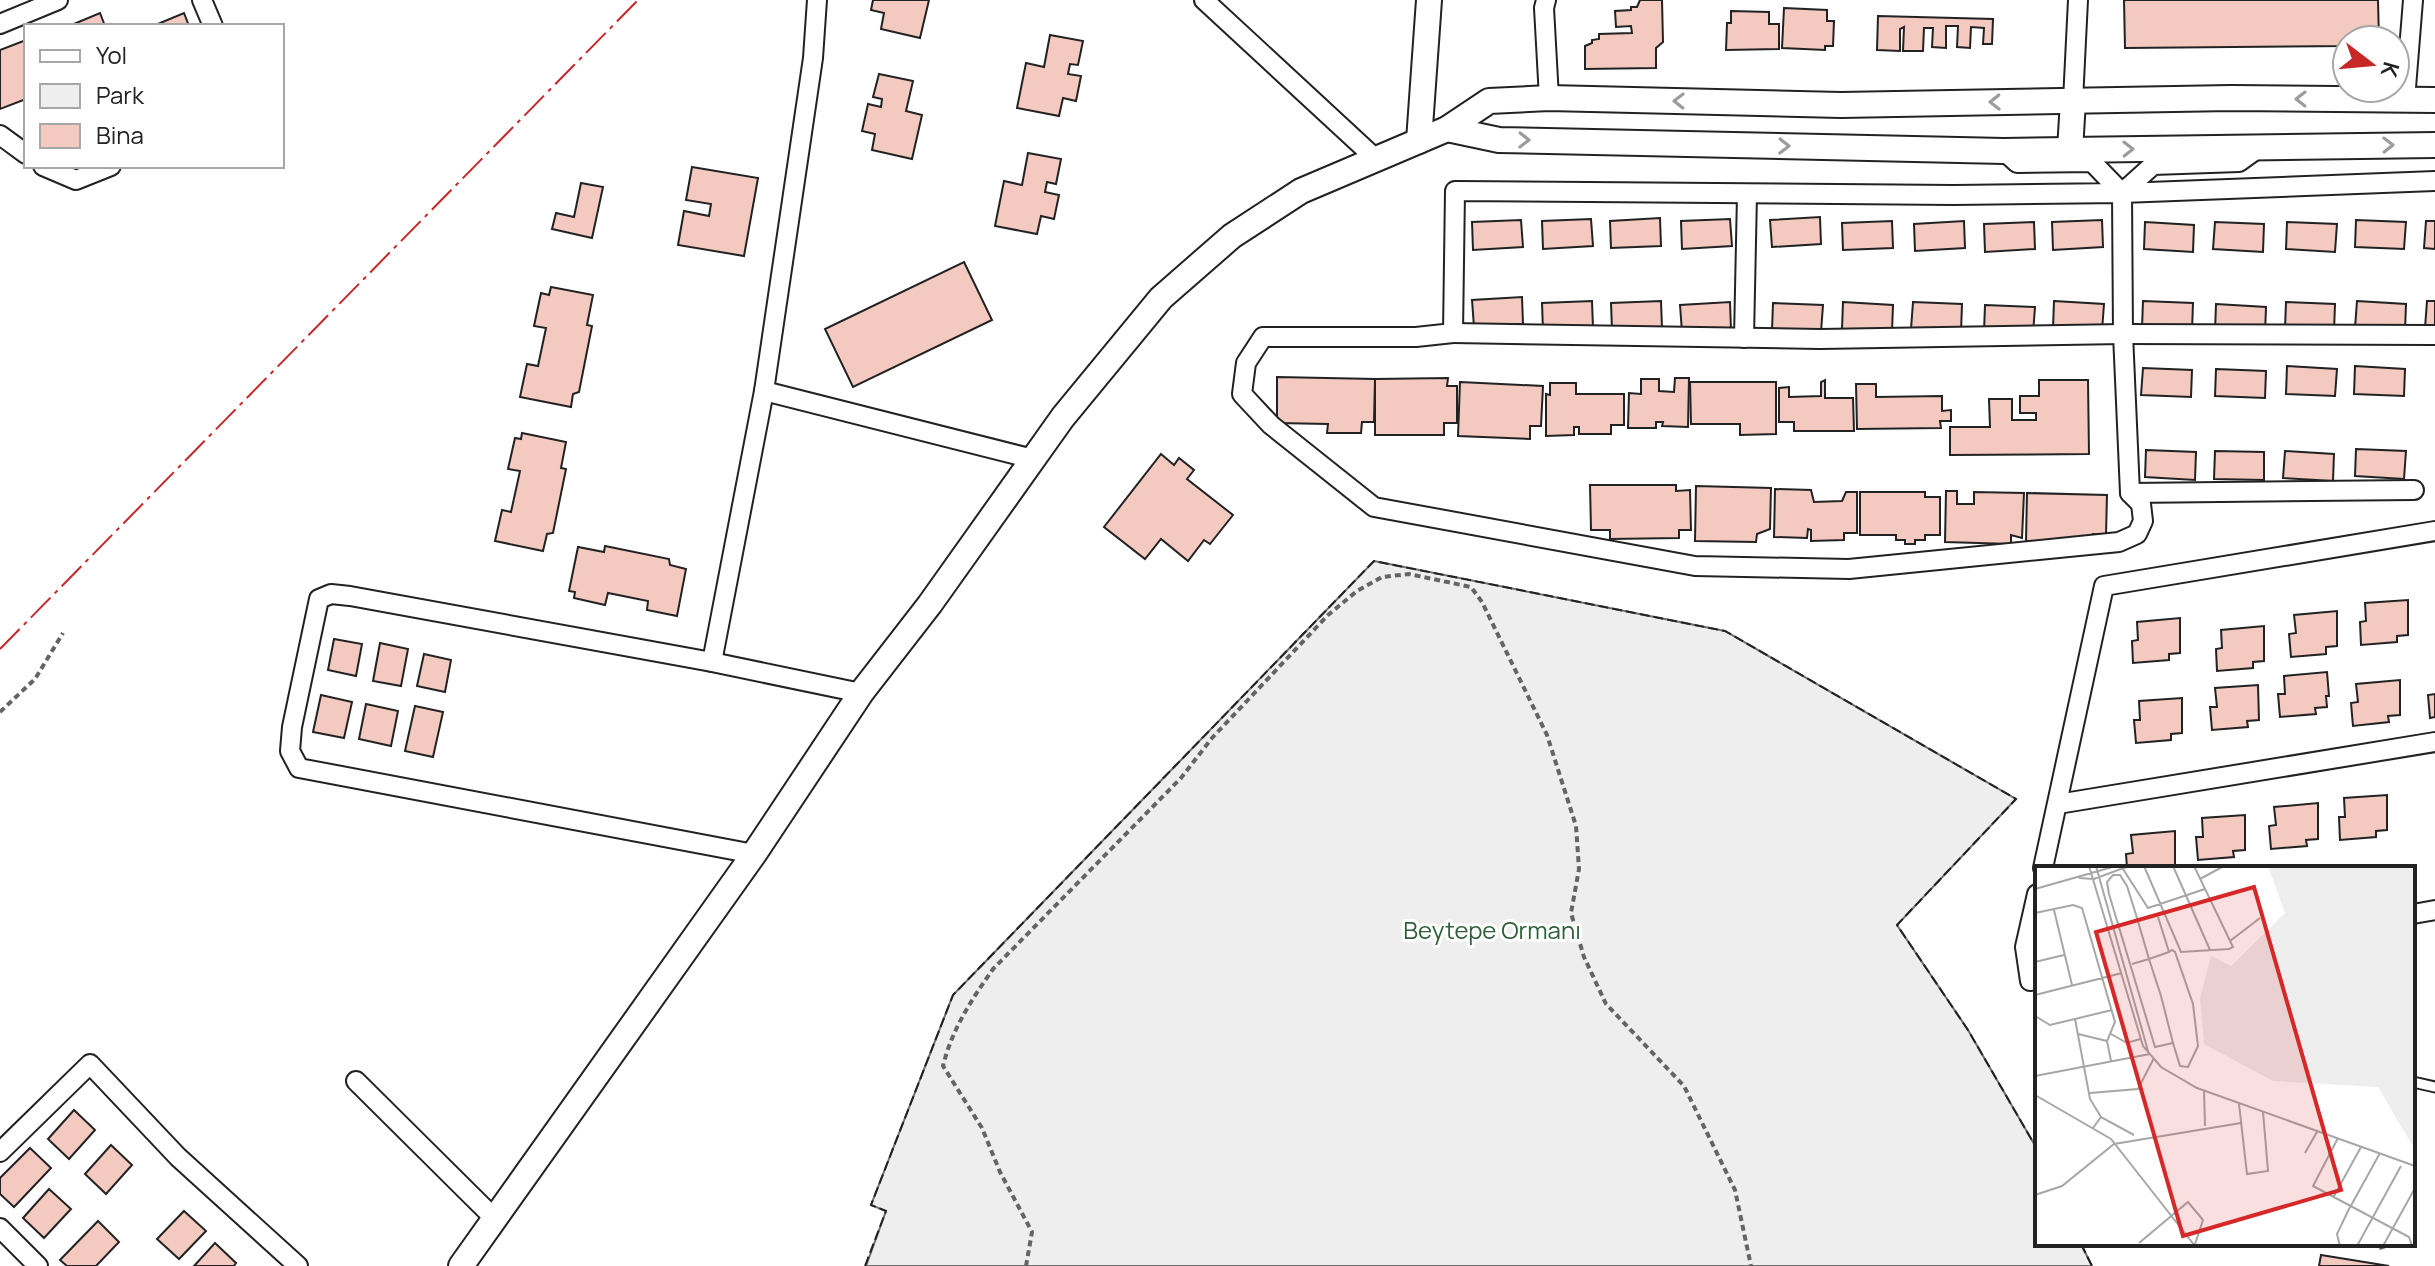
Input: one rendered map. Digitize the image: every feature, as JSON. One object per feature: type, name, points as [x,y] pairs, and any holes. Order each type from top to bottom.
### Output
[{"type":"street","points":[[0,24],[58,0]]},
{"type":"street","points":[[202,0],[212,24]]},
{"type":"street","points":[[712,662],[764,391],[813,58],[817,0]]},
{"type":"street","points":[[1204,0],[1376,159]]},
{"type":"street","points":[[1419,141],[1429,0]]},
{"type":"street","points":[[1546,0],[1549,98]]},
{"type":"street","points":[[2070,150],[2078,0]]},
{"type":"street","points":[[2411,25],[2413,0]]},
{"type":"street","points":[[461,1266],[754,854],[861,693],[930,604],[1063,417],[1161,298],[1232,236],[1301,191],[1447,129],[1489,101],[1549,98],[1841,105],[2331,99]]},
{"type":"street","points":[[2411,100],[2435,100]]},
{"type":"street","points":[[1447,129],[1499,140],[2004,151],[2435,145]]},
{"type":"street","points":[[0,135],[24,153]]},
{"type":"street","points":[[2122,193],[2153,165],[2239,162],[2260,147]]},
{"type":"street","points":[[2004,151],[2017,163],[2092,162],[2122,193],[2123,334],[2130,493],[2141,504],[2143,521],[2137,534],[2119,542],[1849,569],[1695,566],[1374,507],[1271,425],[1242,394],[1246,363],[1263,337],[1416,337],[1453,333],[1744,338],[2123,334],[2435,335]]},
{"type":"street","points":[[48,168],[76,180],[106,168]]},
{"type":"street","points":[[1453,333],[1455,191],[2122,193],[2435,181]]},
{"type":"street","points":[[1744,338],[1747,194]]},
{"type":"street","points":[[764,391],[1033,459]]},
{"type":"street","points":[[2130,493],[2414,490]]},
{"type":"street","points":[[2043,866],[2104,586],[2435,531]]},
{"type":"street","points":[[754,854],[299,768],[290,751],[292,727],[319,599],[331,594],[712,662],[861,693]]},
{"type":"street","points":[[2058,804],[2435,742]]},
{"type":"street","points":[[2035,903],[2025,947],[2030,981],[2035,980]]},
{"type":"street","points":[[2415,914],[2435,910]]},
{"type":"street","points":[[0,1152],[90,1064],[178,1157],[298,1266]]},
{"type":"street","points":[[356,1081],[495,1219]]},
{"type":"street","points":[[0,1228],[38,1266]]},
{"type":"lane","points":[[2415,1082],[2435,1087]]},
{"type":"path","points":[[1026,1266],[1032,1232],[1000,1172],[982,1128],[943,1066],[948,1047],[968,1004],[993,969],[1181,778],[1212,738],[1328,615],[1357,591],[1382,577],[1409,574],[1471,587],[1482,602],[1547,735],[1576,826],[1579,869],[1571,913],[1584,957],[1606,1004],[1684,1086],[1735,1190],[1751,1266]]},
{"type":"path","points":[[0,712],[35,679],[63,633]]},
{"type":"green space","name":"Beytepe Ormanı","points":[[1374,561],[1725,631],[2016,799],[1897,925],[1968,1030],[2035,1146],[2035,1246],[2082,1246],[2092,1266],[866,1266],[886,1211],[871,1205],[953,995]]},
{"type":"building","points":[[873,0],[929,0],[920,38],[881,29],[884,13],[871,10]]},
{"type":"building","points":[[1640,0],[1662,0],[1663,42],[1656,48],[1656,68],[1585,69],[1585,46],[1599,39],[1599,34],[1632,33],[1631,26],[1616,27],[1615,11],[1631,10],[1631,7],[1637,7]]},
{"type":"building","points":[[2124,0],[2378,0],[2379,24],[2331,24],[2331,46],[2125,48]]},
{"type":"building","points":[[1784,8],[1827,10],[1827,21],[1834,21],[1833,46],[1825,46],[1825,50],[1782,48]]},
{"type":"building","points":[[1731,11],[1769,12],[1769,24],[1779,24],[1779,49],[1726,50],[1727,23],[1731,23]]},
{"type":"building","points":[[100,13],[104,24],[74,24]]},
{"type":"building","points":[[184,13],[188,24],[158,24]]},
{"type":"building","points":[[1878,16],[1993,19],[1992,44],[1983,44],[1984,28],[1971,27],[1970,48],[1957,47],[1958,26],[1946,26],[1946,48],[1932,47],[1933,28],[1924,28],[1923,51],[1903,51],[1904,27],[1900,29],[1900,51],[1877,50]]},
{"type":"building","points":[[1050,35],[1083,41],[1078,65],[1070,64],[1068,74],[1081,76],[1076,101],[1063,98],[1059,116],[1017,108],[1026,63],[1044,67]]},
{"type":"building","points":[[24,41],[24,100],[0,109],[0,50]]},
{"type":"building","points":[[879,74],[913,81],[906,111],[922,115],[912,159],[872,150],[875,134],[862,131],[868,104],[881,107],[882,99],[873,97]]},
{"type":"building","points":[[1028,153],[1061,159],[1056,184],[1047,182],[1045,192],[1059,195],[1054,219],[1041,216],[1037,234],[995,226],[1004,181],[1022,185]]},
{"type":"building","points":[[692,167],[758,178],[744,256],[678,245],[684,211],[709,216],[711,204],[686,200]]},
{"type":"building","points":[[581,183],[603,187],[592,238],[552,229],[556,213],[574,217]]},
{"type":"building","points":[[1820,217],[1821,244],[1772,247],[1770,220]]},
{"type":"building","points":[[1660,218],[1661,246],[1611,248],[1610,221]]},
{"type":"building","points":[[1591,219],[1593,246],[1543,249],[1542,221]]},
{"type":"building","points":[[1730,219],[1732,246],[1682,249],[1681,221]]},
{"type":"building","points":[[1521,220],[1523,247],[1473,250],[1472,222]]},
{"type":"building","points":[[2102,220],[2103,247],[2053,250],[2052,222]]},
{"type":"building","points":[[2356,220],[2406,222],[2404,249],[2355,247]]},
{"type":"building","points":[[1892,221],[1893,248],[1843,250],[1842,223]]},
{"type":"building","points":[[1964,221],[1965,248],[1915,251],[1914,224]]},
{"type":"building","points":[[2426,221],[2435,221],[2435,249],[2424,248]]},
{"type":"building","points":[[2034,222],[2035,249],[1985,252],[1984,224]]},
{"type":"building","points":[[2145,222],[2194,225],[2193,252],[2144,249]]},
{"type":"building","points":[[2215,222],[2264,224],[2263,252],[2213,249]]},
{"type":"building","points":[[2287,222],[2337,224],[2335,252],[2286,249]]},
{"type":"building","points":[[964,262],[992,320],[853,387],[825,329]]},
{"type":"building","points":[[551,287],[593,295],[587,325],[592,326],[579,392],[573,394],[571,407],[520,397],[527,364],[538,366],[546,328],[534,326],[541,293],[549,295]]},
{"type":"building","points":[[1522,297],[1523,324],[1474,327],[1472,300]]},
{"type":"building","points":[[1592,301],[1593,328],[1543,331],[1542,303]]},
{"type":"building","points":[[1661,301],[1662,328],[1612,330],[1611,303]]},
{"type":"building","points":[[2054,301],[2104,304],[2102,331],[2053,328]]},
{"type":"building","points":[[2143,301],[2193,303],[2192,331],[2142,328]]},
{"type":"building","points":[[2357,301],[2406,304],[2405,331],[2355,328]]},
{"type":"building","points":[[2427,301],[2435,301],[2435,328],[2425,328]]},
{"type":"building","points":[[1730,302],[1731,330],[1682,332],[1680,305]]},
{"type":"building","points":[[1843,302],[1893,305],[1892,332],[1842,329]]},
{"type":"building","points":[[1913,302],[1962,304],[1961,332],[1911,329]]},
{"type":"building","points":[[2286,302],[2335,304],[2334,331],[2285,329]]},
{"type":"building","points":[[1773,303],[1823,305],[1821,332],[1772,330]]},
{"type":"building","points":[[2216,304],[2266,307],[2265,334],[2215,332]]},
{"type":"building","points":[[1985,305],[2035,307],[2033,334],[1984,332]]},
{"type":"building","points":[[2287,366],[2337,369],[2335,396],[2286,394]]},
{"type":"building","points":[[2355,366],[2405,369],[2404,396],[2354,394]]},
{"type":"building","points":[[2143,368],[2192,370],[2191,397],[2141,395]]},
{"type":"building","points":[[2216,369],[2266,371],[2265,398],[2215,396]]},
{"type":"building","points":[[1277,377],[1375,379],[1374,422],[1362,422],[1361,433],[1327,433],[1328,424],[1277,423]]},
{"type":"building","points":[[1448,378],[1447,386],[1457,386],[1457,423],[1444,423],[1444,435],[1375,435],[1375,379]]},
{"type":"building","points":[[1675,378],[1689,378],[1688,427],[1662,426],[1663,422],[1656,422],[1656,428],[1628,428],[1629,393],[1641,394],[1641,379],[1659,379],[1659,391],[1674,392]]},
{"type":"building","points":[[1825,380],[1825,398],[1853,398],[1854,431],[1794,431],[1794,422],[1779,422],[1779,388],[1789,387],[1789,397],[1821,396],[1821,382]]},
{"type":"building","points":[[2039,380],[2088,380],[2089,454],[1950,455],[1950,427],[1990,427],[1989,399],[2012,399],[2012,420],[2036,420],[2036,413],[2020,413],[2020,396],[2039,396]]},
{"type":"building","points":[[1460,382],[1543,386],[1541,426],[1530,426],[1530,439],[1458,436]]},
{"type":"building","points":[[1690,382],[1776,382],[1776,434],[1740,435],[1740,424],[1691,424]]},
{"type":"building","points":[[1550,383],[1576,383],[1576,394],[1624,394],[1624,425],[1611,425],[1611,434],[1579,434],[1579,427],[1574,427],[1574,435],[1546,436],[1546,394],[1550,395]]},
{"type":"building","points":[[1856,384],[1876,384],[1876,397],[1942,396],[1942,411],[1951,410],[1951,421],[1940,421],[1941,428],[1857,429]]},
{"type":"building","points":[[522,433],[566,442],[561,468],[566,469],[553,533],[547,534],[543,551],[495,541],[502,510],[511,512],[520,471],[508,469],[515,438],[521,439]]},
{"type":"building","points":[[2356,449],[2406,451],[2404,479],[2355,476]]},
{"type":"building","points":[[2146,450],[2196,452],[2195,480],[2145,477]]},
{"type":"building","points":[[2215,451],[2264,452],[2264,480],[2214,479]]},
{"type":"building","points":[[2285,451],[2334,454],[2333,481],[2283,478]]},
{"type":"building","points":[[1161,454],[1174,465],[1179,458],[1194,470],[1187,479],[1233,515],[1210,544],[1204,540],[1188,561],[1161,539],[1145,559],[1104,527]]},
{"type":"building","points":[[1590,485],[1676,485],[1676,491],[1690,490],[1691,530],[1679,530],[1679,538],[1610,539],[1610,530],[1591,530]]},
{"type":"building","points":[[1696,486],[1771,488],[1770,529],[1757,534],[1756,542],[1695,541]]},
{"type":"building","points":[[1775,489],[1811,490],[1814,502],[1842,501],[1846,492],[1857,492],[1857,533],[1844,533],[1844,540],[1811,541],[1811,530],[1808,529],[1807,538],[1774,537]]},
{"type":"building","points":[[1946,491],[1957,491],[1957,504],[1974,504],[1974,492],[2024,493],[2022,538],[2011,535],[2011,544],[1945,542]]},
{"type":"building","points":[[1860,492],[1925,492],[1925,497],[1940,497],[1940,535],[1925,535],[1925,540],[1905,544],[1905,540],[1896,540],[1896,535],[1860,535]]},
{"type":"building","points":[[2027,493],[2107,495],[2106,535],[2093,534],[2090,542],[2026,541]]},
{"type":"building","points":[[605,546],[669,559],[670,565],[686,569],[677,616],[647,610],[648,601],[608,593],[605,605],[574,598],[575,592],[569,591],[578,547],[604,552]]},
{"type":"building","points":[[2408,600],[2408,635],[2397,636],[2397,642],[2361,645],[2360,622],[2366,621],[2365,603]]},
{"type":"building","points":[[2337,611],[2337,646],[2326,647],[2326,654],[2291,657],[2289,634],[2296,633],[2294,615]]},
{"type":"building","points":[[2180,618],[2180,653],[2169,654],[2169,660],[2133,663],[2132,641],[2138,640],[2137,622]]},
{"type":"building","points":[[2264,626],[2264,661],[2253,662],[2253,668],[2217,671],[2216,649],[2222,648],[2221,630]]},
{"type":"building","points":[[334,639],[362,644],[356,676],[328,670]]},
{"type":"building","points":[[380,643],[408,649],[401,686],[373,681]]},
{"type":"building","points":[[424,654],[451,660],[445,692],[417,686]]},
{"type":"building","points":[[2327,672],[2327,707],[2315,708],[2316,714],[2280,717],[2278,694],[2285,694],[2284,676]]},
{"type":"building","points":[[2400,680],[2400,715],[2388,716],[2389,722],[2353,726],[2351,703],[2358,702],[2356,684]]},
{"type":"building","points":[[2258,685],[2259,720],[2247,721],[2248,727],[2212,730],[2210,707],[2217,707],[2215,688]]},
{"type":"building","points":[[2435,694],[2435,717],[2430,718],[2428,695]]},
{"type":"building","points":[[321,695],[352,702],[344,738],[313,732]]},
{"type":"building","points":[[2182,698],[2182,733],[2171,734],[2171,740],[2136,743],[2134,720],[2140,720],[2139,701]]},
{"type":"building","points":[[366,704],[398,711],[391,746],[359,739]]},
{"type":"building","points":[[415,706],[443,712],[433,757],[405,751]]},
{"type":"building","points":[[2387,795],[2387,830],[2376,831],[2376,837],[2340,840],[2339,817],[2345,817],[2344,798]]},
{"type":"building","points":[[2318,803],[2318,839],[2306,840],[2307,846],[2271,849],[2269,826],[2276,825],[2274,807]]},
{"type":"building","points":[[2245,815],[2245,850],[2233,851],[2234,857],[2198,860],[2196,837],[2203,837],[2202,818]]},
{"type":"building","points":[[2175,831],[2175,866],[2127,866],[2126,854],[2133,853],[2131,835]]},
{"type":"building","points":[[74,1110],[95,1130],[69,1159],[48,1139]]},
{"type":"building","points":[[111,1145],[132,1165],[106,1194],[85,1174]]},
{"type":"building","points":[[30,1148],[51,1168],[14,1207],[0,1194],[0,1178]]},
{"type":"building","points":[[49,1189],[71,1209],[44,1238],[23,1218]]},
{"type":"building","points":[[184,1211],[206,1231],[179,1259],[157,1239]]},
{"type":"building","points":[[98,1221],[119,1242],[96,1266],[67,1266],[60,1260]]},
{"type":"building","points":[[215,1243],[236,1263],[234,1266],[194,1266]]},
{"type":"building","points":[[2321,1255],[2389,1266],[2319,1266]]},
{"type":"fence","points":[[865,1266],[886,1211],[871,1205],[953,995],[1374,561],[1725,631],[2016,799],[1897,925],[1968,1030],[2035,1146]]},
{"type":"fence","points":[[2082,1246],[2092,1266]]},
{"type":"power","points":[[0,649],[638,0]]}]
